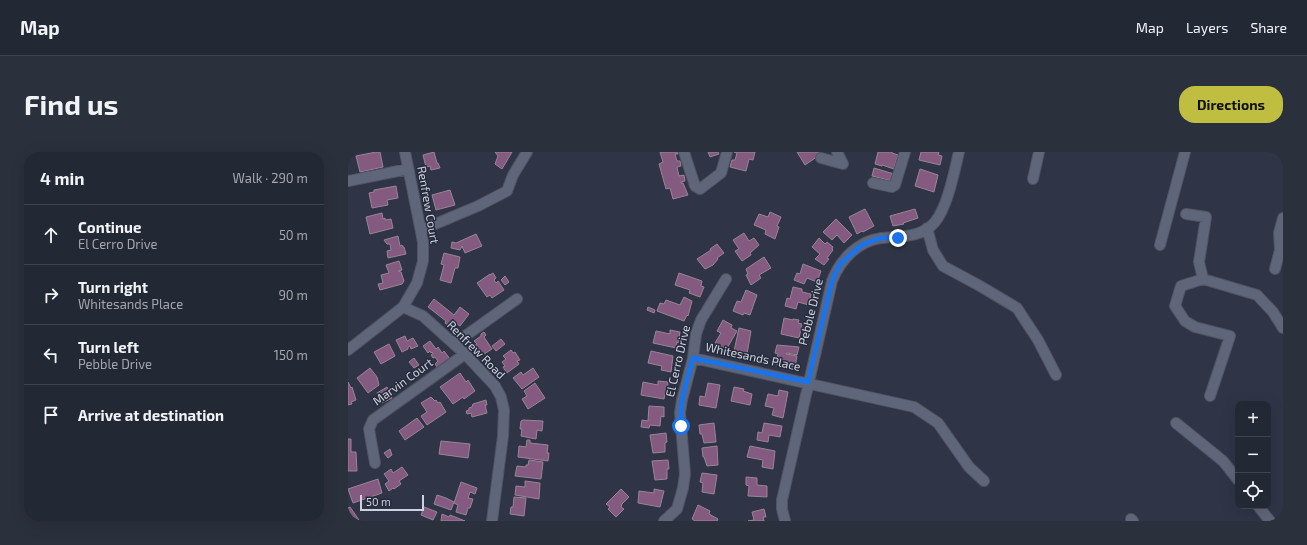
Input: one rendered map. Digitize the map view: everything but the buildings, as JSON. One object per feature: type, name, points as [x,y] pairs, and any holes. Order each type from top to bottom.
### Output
[{"type":"street","name":"Renfrew Court","points":[[403,307],[417,283],[423,261],[423,242],[405,152]]},
{"type":"street","points":[[421,230],[478,206],[507,191],[513,175],[526,152]]},
{"type":"street","points":[[684,152],[695,186],[700,189],[721,173],[727,152]]},
{"type":"street","points":[[821,158],[843,164],[837,152]]},
{"type":"street","points":[[872,183],[892,187],[895,185],[904,152]]},
{"type":"street","name":"Pebble Drive","points":[[785,521],[782,509],[782,500],[832,281],[840,264],[854,250],[871,241],[880,238],[898,238],[918,233],[935,222],[945,205],[959,152]]},
{"type":"street","points":[[1033,178],[1039,152]]},
{"type":"street","points":[[1160,245],[1186,152]]},
{"type":"street","points":[[348,181],[408,169]]},
{"type":"street","points":[[1186,214],[1206,217],[1199,262],[1203,279]]},
{"type":"street","points":[[1275,269],[1280,250],[1279,233],[1283,218]]},
{"type":"street","points":[[927,228],[933,250],[943,266],[1017,308],[1038,340],[1056,375]]},
{"type":"street","name":"El Cerro Drive","points":[[664,521],[677,509],[683,488],[685,459],[680,413],[693,358],[696,334],[701,320],[726,279]]},
{"type":"street","points":[[1210,396],[1230,336],[1195,327],[1184,321],[1174,306],[1181,286],[1203,279],[1257,295],[1273,312],[1283,328]]},
{"type":"street","points":[[454,344],[517,299]]},
{"type":"street","points":[[348,350],[403,307]]},
{"type":"street","name":"Renfrew Road","points":[[403,307],[423,316],[465,354],[495,386],[501,397],[504,410],[503,436],[492,521]]},
{"type":"street","name":"Marvin Court","points":[[375,463],[369,429],[373,420],[465,354]]},
{"type":"street","name":"Whitesands Place","points":[[693,358],[808,382],[914,408],[938,423],[969,467],[984,481]]},
{"type":"street","points":[[1176,423],[1223,461],[1235,476]]},
{"type":"street","points":[[1260,509],[1270,521]]},
{"type":"route","points":[[681,426],[680,413],[682,400],[693,358],[808,382],[835,272],[840,264],[854,250],[862,245],[880,238],[898,238]]}]
